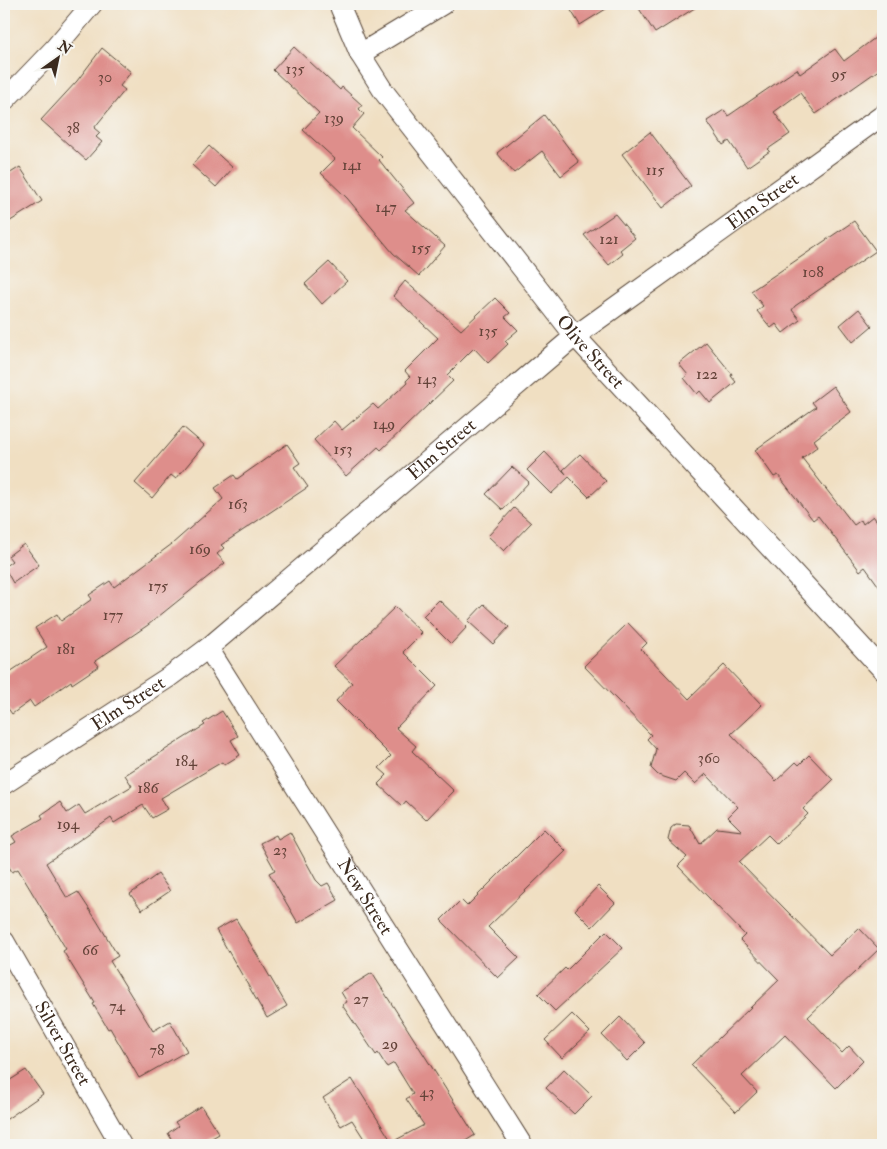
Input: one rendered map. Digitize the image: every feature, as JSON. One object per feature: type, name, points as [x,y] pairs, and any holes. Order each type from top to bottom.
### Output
[{"type":"street","points":[[4,101],[54,49],[92,4]]},
{"type":"street","name":"Olive Street","points":[[339,4],[360,54],[384,92],[575,336],[883,670]]},
{"type":"street","points":[[360,54],[443,4]]},
{"type":"street","name":"Elm Street","points":[[4,784],[169,677],[208,648],[575,336],[883,115]]},
{"type":"street","name":"New Street","points":[[208,648],[522,1145]]},
{"type":"street","name":"Silver Street","points":[[4,941],[121,1145]]},
{"type":"building","points":[[567,4],[614,4],[580,25]]},
{"type":"building","points":[[636,4],[701,4],[655,33]]},
{"type":"building","points":[[883,32],[883,67],[816,114],[800,93],[774,112],[790,134],[747,167],[729,141],[723,145],[707,121],[724,110],[728,116],[797,69],[800,74],[835,49],[844,61]]},
{"type":"building","points":[[294,47],[340,90],[342,87],[362,105],[359,109],[364,114],[352,128],[382,157],[379,160],[414,203],[405,210],[445,246],[419,276],[393,253],[347,198],[321,173],[335,159],[303,130],[319,113],[273,70]]},
{"type":"building","points":[[102,48],[131,72],[120,86],[125,90],[94,128],[100,133],[96,137],[102,142],[86,160],[41,120],[77,81]]},
{"type":"building","points":[[544,115],[579,162],[561,176],[542,151],[514,173],[497,153]]},
{"type":"building","points":[[650,132],[691,186],[663,208],[622,154]]},
{"type":"building","points":[[209,146],[233,168],[216,187],[192,165]]},
{"type":"building","points":[[20,167],[42,201],[4,225],[4,177]]},
{"type":"building","points":[[615,214],[635,238],[620,250],[623,254],[609,265],[584,235]]},
{"type":"building","points":[[854,221],[876,251],[795,306],[792,310],[800,320],[783,333],[776,324],[771,328],[757,311],[763,306],[751,291]]},
{"type":"building","points":[[329,262],[347,281],[322,304],[305,284]]},
{"type":"building","points":[[405,281],[461,330],[495,298],[510,313],[505,317],[518,330],[505,341],[508,344],[488,363],[474,348],[447,375],[453,381],[381,450],[378,447],[346,476],[314,440],[334,421],[342,430],[373,404],[378,409],[407,383],[406,381],[410,377],[405,371],[438,338],[393,296]]},
{"type":"building","points":[[859,309],[872,326],[853,342],[840,325]]},
{"type":"building","points":[[706,342],[732,374],[731,376],[736,382],[710,403],[700,391],[697,394],[684,378],[688,375],[679,364]]},
{"type":"building","points":[[833,386],[851,412],[814,440],[818,446],[802,458],[854,525],[861,520],[863,524],[873,516],[883,529],[883,592],[865,567],[860,571],[818,516],[813,520],[778,475],[774,477],[755,450],[816,407],[812,402]]},
{"type":"building","points":[[183,427],[204,445],[176,479],[171,475],[152,498],[135,483]]},
{"type":"building","points":[[287,444],[300,463],[294,467],[308,487],[221,545],[224,548],[217,554],[225,563],[148,625],[95,661],[99,666],[72,684],[71,681],[34,707],[30,701],[12,714],[4,703],[4,676],[47,647],[35,628],[57,614],[61,621],[92,599],[89,595],[110,581],[114,587],[172,544],[223,499],[215,488],[234,475],[237,479]]},
{"type":"building","points":[[545,452],[566,474],[563,470],[580,454],[606,481],[589,497],[569,477],[551,494],[527,470]]},
{"type":"building","points":[[512,467],[529,482],[503,510],[486,494]]},
{"type":"building","points":[[514,508],[531,523],[504,551],[488,536]]},
{"type":"building","points":[[24,544],[39,565],[13,583],[4,567],[12,561],[8,556]]},
{"type":"building","points":[[439,600],[467,627],[451,644],[423,616]]},
{"type":"building","points":[[484,604],[509,627],[493,644],[468,621]]},
{"type":"building","points":[[395,607],[422,633],[403,652],[437,686],[396,728],[416,746],[412,751],[454,791],[426,820],[406,801],[402,806],[378,784],[387,775],[379,768],[391,756],[336,701],[352,683],[334,666]]},
{"type":"building","points":[[628,623],[647,643],[641,649],[689,699],[724,665],[762,705],[731,734],[776,781],[796,762],[799,765],[809,755],[833,780],[803,809],[808,814],[777,844],[768,835],[739,862],[830,955],[859,928],[879,949],[808,1017],[842,1053],[849,1046],[863,1061],[836,1088],[785,1035],[742,1076],[757,1092],[736,1112],[691,1065],[779,980],[740,940],[745,935],[678,866],[687,857],[668,840],[671,828],[676,824],[689,825],[700,844],[717,828],[742,831],[728,817],[738,807],[706,774],[695,784],[684,773],[676,781],[658,775],[651,768],[656,749],[647,739],[651,735],[584,666]]},
{"type":"building","points":[[222,711],[238,736],[231,740],[240,755],[224,765],[222,762],[161,798],[168,809],[152,818],[143,805],[114,823],[111,818],[46,863],[67,898],[78,892],[97,921],[118,956],[110,961],[153,1031],[170,1021],[187,1051],[139,1078],[110,1028],[108,1029],[93,1004],[95,1003],[63,951],[66,949],[18,869],[12,872],[4,858],[4,849],[16,842],[12,836],[43,818],[41,815],[60,802],[67,813],[79,805],[85,814],[132,786],[125,775],[205,725],[203,723]]},
{"type":"building","points":[[544,829],[566,851],[488,927],[519,958],[498,978],[441,920],[461,900],[467,906]]},
{"type":"building","points":[[290,832],[316,880],[322,886],[328,883],[338,900],[298,923],[269,873],[275,870],[260,843],[276,835],[278,839]]},
{"type":"building","points":[[158,874],[170,891],[142,910],[130,894]]},
{"type":"building","points":[[598,886],[615,903],[592,927],[575,910]]},
{"type":"building","points":[[236,919],[287,1006],[267,1018],[216,930]]},
{"type":"building","points":[[606,931],[623,948],[555,1011],[538,994],[565,968],[567,970]]},
{"type":"building","points":[[372,973],[475,1135],[459,1145],[368,1145],[352,1120],[341,1126],[323,1098],[352,1079],[392,1142],[424,1125],[406,1099],[413,1094],[394,1063],[387,1067],[378,1053],[376,1055],[342,1005],[347,1002],[341,992]]},
{"type":"building","points":[[572,1014],[590,1032],[562,1058],[545,1040]]},
{"type":"building","points":[[620,1017],[645,1043],[627,1061],[602,1035]]},
{"type":"building","points":[[564,1069],[592,1096],[574,1114],[546,1088]]},
{"type":"building","points":[[26,1070],[43,1094],[4,1121],[4,1084]]},
{"type":"building","points":[[201,1106],[219,1134],[200,1145],[175,1145],[168,1133],[178,1126],[175,1122]]}]
